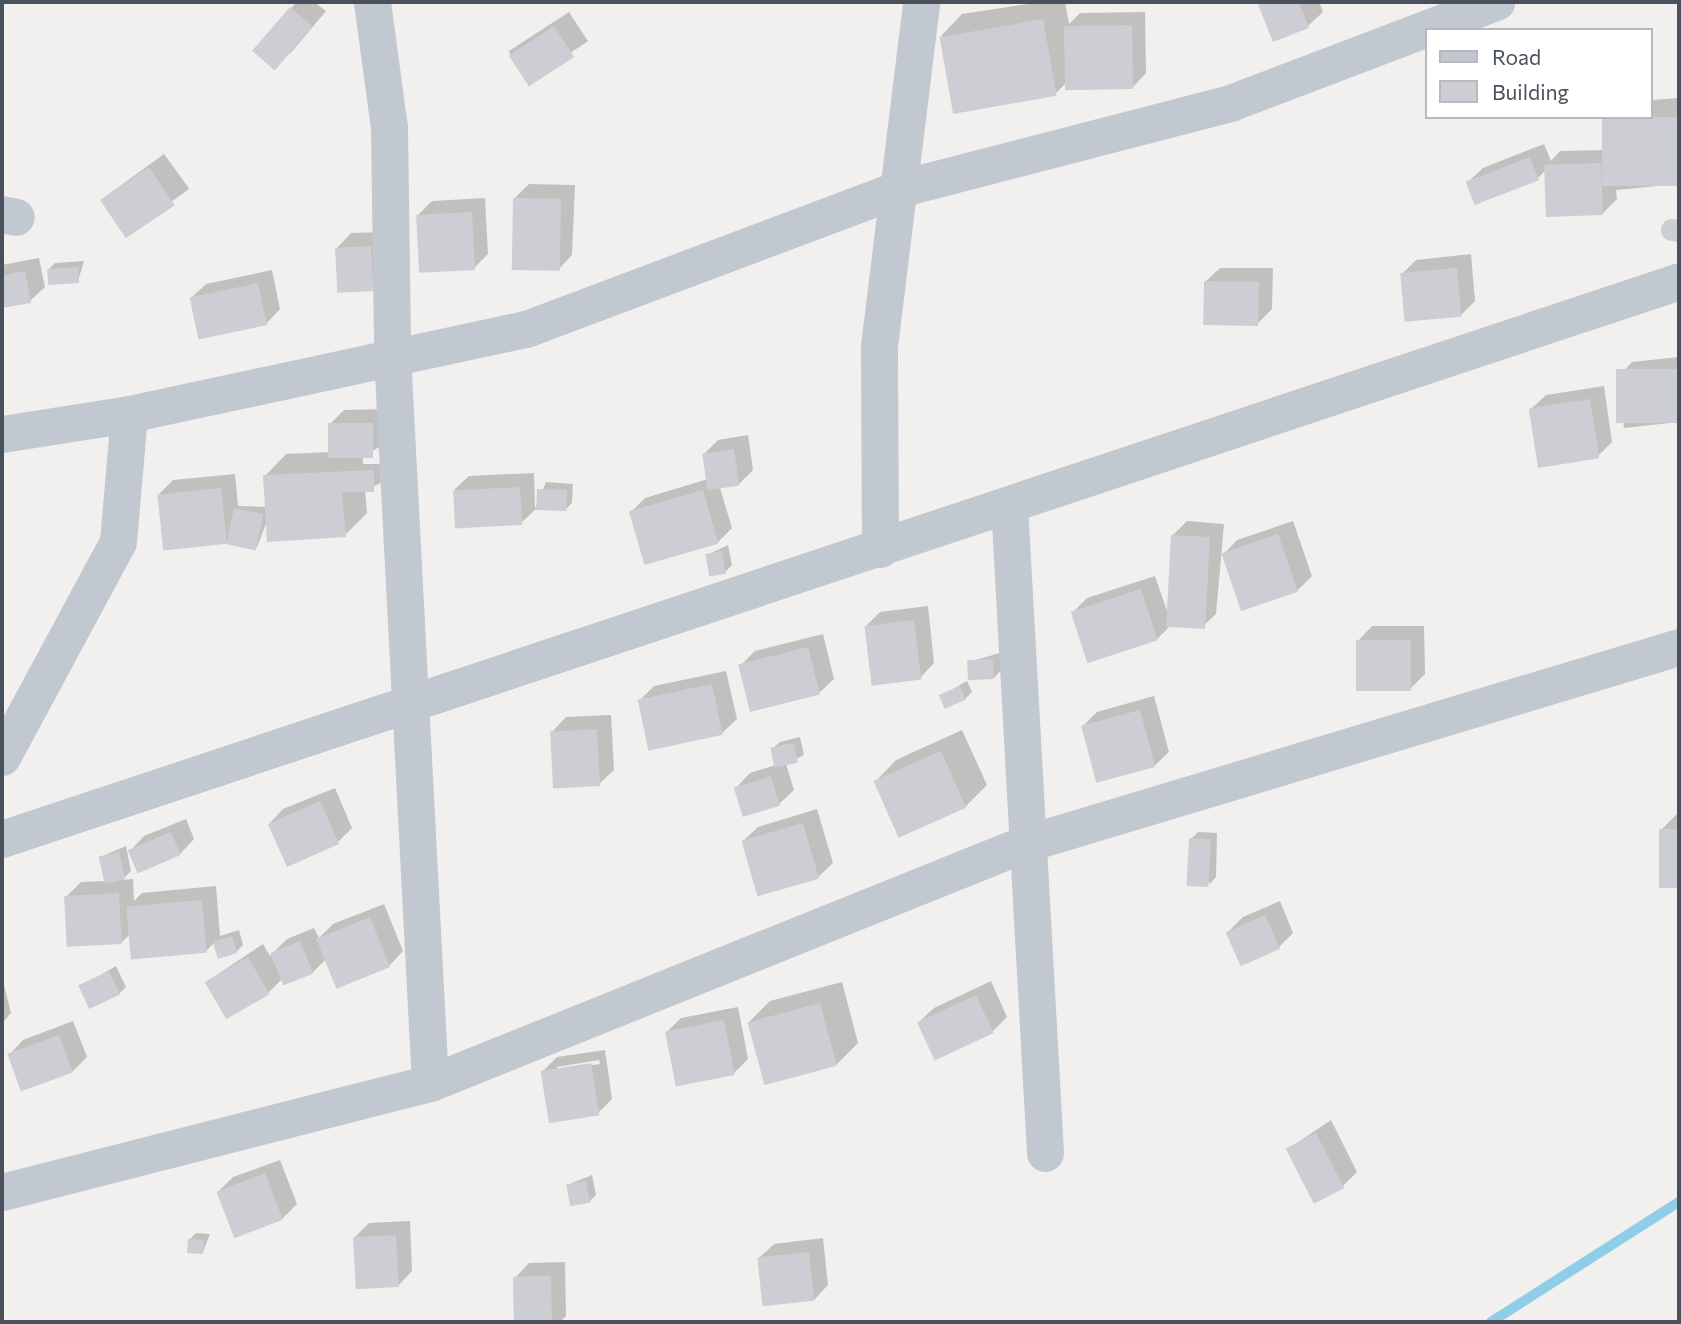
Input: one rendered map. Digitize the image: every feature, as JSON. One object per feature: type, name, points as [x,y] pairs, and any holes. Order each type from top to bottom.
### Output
[{"type":"street","points":[[372,2],[389,127],[391,354],[414,703],[430,1083]]},
{"type":"street","points":[[880,549],[879,346],[921,2]]},
{"type":"street","points":[[1428,28],[1496,2]]},
{"type":"street","points":[[2,434],[129,414],[391,354],[526,329],[898,189],[1230,103],[1426,29]]},
{"type":"street","points":[[2,839],[1679,281]]},
{"type":"street","points":[[2,757],[118,542],[129,414]]},
{"type":"street","points":[[1009,505],[1024,844],[1045,1153]]},
{"type":"street","points":[[2,1192],[430,1083],[1024,844],[1679,647]]},
{"type":"building","points":[[1257,2],[1299,2],[1309,28],[1273,42]]},
{"type":"building","points":[[290,7],[313,27],[275,70],[252,51]]},
{"type":"building","points":[[1043,19],[1057,96],[953,114],[940,37]]},
{"type":"building","points":[[1132,25],[1133,89],[1065,90],[1064,26]]},
{"type":"building","points":[[554,26],[574,57],[529,86],[509,55]]},
{"type":"building","points":[[1679,117],[1679,186],[1602,186],[1602,119]]},
{"type":"building","points":[[1530,157],[1539,180],[1475,205],[1466,182]]},
{"type":"building","points":[[1601,163],[1603,215],[1546,217],[1544,165]]},
{"type":"building","points":[[149,167],[175,205],[126,238],[100,200]]},
{"type":"building","points":[[513,198],[561,199],[560,271],[512,270]]},
{"type":"building","points":[[472,212],[475,270],[419,273],[416,215]]},
{"type":"building","points":[[1672,219],[1680,222],[1680,238],[1672,241],[1664,238],[1661,230],[1664,222]]},
{"type":"building","points":[[371,246],[373,291],[337,293],[335,248]]},
{"type":"building","points":[[78,267],[79,283],[48,285],[47,269]]},
{"type":"building","points":[[1457,268],[1461,317],[1404,322],[1400,273]]},
{"type":"building","points":[[25,271],[31,303],[2,308],[2,276]]},
{"type":"building","points":[[1204,281],[1259,282],[1258,326],[1203,325]]},
{"type":"building","points":[[258,283],[267,325],[198,340],[190,298]]},
{"type":"building","points":[[1616,369],[1679,369],[1679,423],[1616,423]]},
{"type":"building","points":[[1590,399],[1599,458],[1538,468],[1529,409]]},
{"type":"building","points":[[328,423],[373,423],[373,458],[328,458]]},
{"type":"building","points":[[734,449],[739,486],[707,490],[702,453]]},
{"type":"building","points":[[374,470],[374,492],[342,492],[346,537],[267,542],[263,475]]},
{"type":"building","points":[[520,487],[522,525],[455,528],[453,491]]},
{"type":"building","points":[[221,488],[227,544],[163,550],[157,495]]},
{"type":"building","points":[[537,489],[567,490],[566,511],[536,510]]},
{"type":"building","points":[[703,490],[718,544],[644,565],[629,511]]},
{"type":"building","points":[[234,508],[263,514],[256,550],[226,544]]},
{"type":"building","points":[[1278,534],[1298,592],[1241,611],[1221,554]]},
{"type":"building","points":[[1171,535],[1210,537],[1205,629],[1166,627]]},
{"type":"building","points":[[722,551],[726,574],[709,577],[705,554]]},
{"type":"building","points":[[1141,589],[1158,640],[1087,663],[1071,612]]},
{"type":"building","points":[[914,620],[921,680],[872,686],[864,626]]},
{"type":"building","points":[[1356,640],[1411,640],[1411,691],[1356,691]]},
{"type":"building","points":[[808,647],[820,695],[750,712],[738,664]]},
{"type":"building","points":[[993,659],[994,679],[968,680],[967,660]]},
{"type":"building","points":[[712,684],[723,735],[648,751],[638,700]]},
{"type":"building","points":[[960,686],[966,700],[945,709],[939,695]]},
{"type":"building","points":[[1140,710],[1155,767],[1096,783],[1081,726]]},
{"type":"building","points":[[597,729],[600,786],[553,788],[550,731]]},
{"type":"building","points":[[794,743],[798,763],[774,767],[770,748]]},
{"type":"building","points":[[941,751],[966,808],[899,838],[873,781]]},
{"type":"building","points":[[771,776],[780,806],[743,817],[734,787]]},
{"type":"building","points":[[320,801],[339,844],[287,867],[268,824]]},
{"type":"building","points":[[803,823],[819,879],[757,896],[741,841]]},
{"type":"building","points":[[1659,829],[1679,829],[1679,888],[1659,888]]},
{"type":"building","points":[[171,832],[181,855],[138,873],[128,850]]},
{"type":"building","points":[[1189,838],[1211,839],[1208,887],[1186,886]]},
{"type":"building","points":[[119,852],[125,879],[105,884],[99,857]]},
{"type":"building","points":[[119,893],[122,944],[67,947],[64,896]]},
{"type":"building","points":[[202,900],[207,953],[131,959],[126,907]]},
{"type":"building","points":[[1265,915],[1280,949],[1241,966],[1226,932]]},
{"type":"building","points":[[370,917],[390,967],[336,989],[316,939]]},
{"type":"building","points":[[232,936],[237,953],[218,959],[213,942]]},
{"type":"building","points":[[300,941],[313,973],[283,985],[270,953]]},
{"type":"building","points":[[248,957],[270,994],[226,1019],[205,982]]},
{"type":"building","points":[[109,971],[120,995],[89,1009],[78,985]]},
{"type":"building","points":[[976,995],[994,1033],[935,1061],[917,1022]]},
{"type":"building","points":[[820,1003],[837,1066],[764,1085],[748,1022]]},
{"type":"building","points":[[724,1020],[735,1075],[676,1086],[665,1031]]},
{"type":"building","points":[[59,1035],[73,1073],[21,1091],[7,1054]]},
{"type":"building","points":[[591,1063],[599,1115],[549,1123],[541,1071]]},
{"type":"building","points":[[1316,1133],[1344,1188],[1314,1204],[1286,1148]]},
{"type":"building","points":[[265,1173],[283,1220],[234,1238],[216,1192]]},
{"type":"building","points":[[586,1181],[590,1203],[570,1206],[566,1184]]},
{"type":"building","points":[[396,1235],[399,1287],[356,1289],[353,1237]]},
{"type":"building","points":[[188,1239],[204,1240],[203,1254],[187,1253]]},
{"type":"building","points":[[809,1252],[814,1301],[762,1306],[757,1257]]},
{"type":"building","points":[[551,1276],[552,1322],[514,1322],[513,1277]]},
{"type":"waterway","points":[[1491,1322],[1679,1202]]}]
